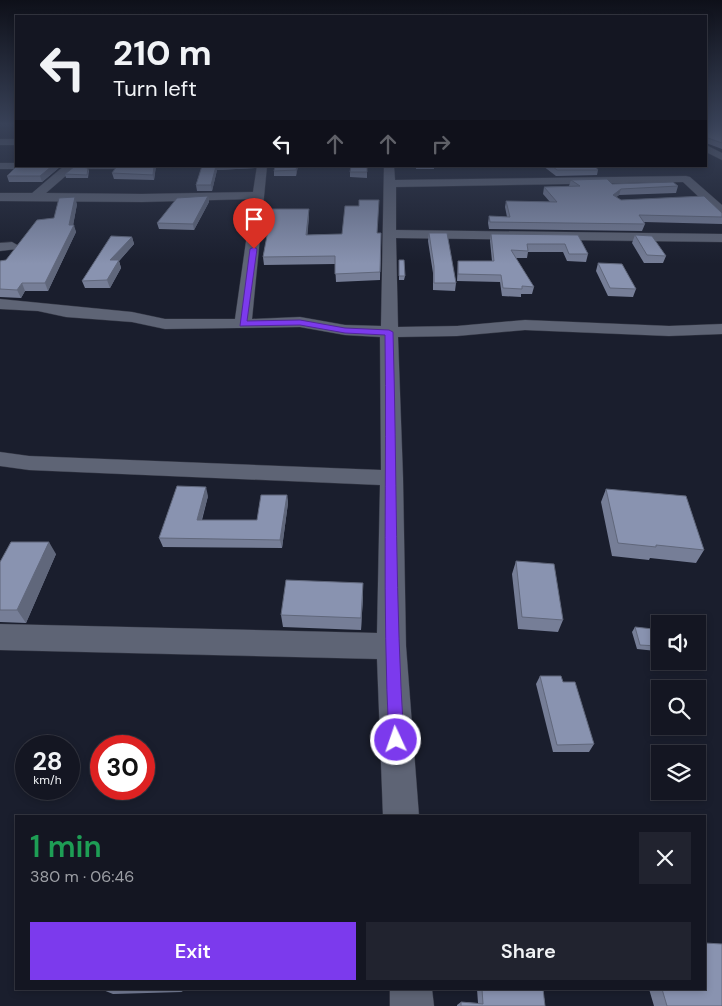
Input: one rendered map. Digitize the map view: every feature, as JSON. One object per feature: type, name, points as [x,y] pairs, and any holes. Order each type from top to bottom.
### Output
[{"type":"street","points":[[35,196],[66,170]]},
{"type":"street","points":[[243,324],[256,232],[261,170]]},
{"type":"street","points":[[389,170],[391,234],[389,332],[392,478],[391,646],[401,815]]},
{"type":"street","points":[[662,170],[675,178]]},
{"type":"street","points":[[390,184],[675,178],[686,179],[722,212]]},
{"type":"street","points":[[0,197],[142,198],[258,194]]},
{"type":"street","points":[[688,198],[707,197]]},
{"type":"street","points":[[391,234],[722,238]]},
{"type":"street","points":[[0,304],[38,306],[66,312],[132,317],[165,324],[300,322],[345,330],[389,332],[457,331],[525,325],[669,331],[722,330]]},
{"type":"street","points":[[0,459],[29,463],[392,478]]},
{"type":"street","points":[[0,637],[391,646]]},
{"type":"street","points":[[411,990],[412,1006]]},
{"type":"building","points":[[13,170],[47,170],[40,176],[7,176]]},
{"type":"building","points":[[70,170],[88,170],[87,175],[65,174]]},
{"type":"building","points":[[114,170],[154,170],[153,175],[112,173]]},
{"type":"building","points":[[201,170],[215,170],[211,185],[196,185]]},
{"type":"building","points":[[350,170],[367,170],[367,172],[350,172]]},
{"type":"building","points":[[607,179],[612,184],[673,182],[678,186],[621,189],[613,195],[621,200],[704,196],[722,213],[722,217],[639,215],[645,224],[490,222],[489,216],[510,217],[506,201],[557,202],[544,187],[580,186],[571,180]]},
{"type":"building","points":[[208,196],[193,224],[157,223],[177,198]]},
{"type":"building","points":[[75,197],[69,225],[74,225],[45,283],[22,283],[17,290],[0,289],[0,261],[6,260],[37,220],[54,218],[59,198]]},
{"type":"building","points":[[359,200],[379,200],[377,233],[381,233],[380,272],[335,274],[335,256],[263,257],[269,225],[265,225],[270,209],[309,209],[306,235],[342,234],[345,206],[359,206]]},
{"type":"building","points":[[429,233],[447,233],[456,283],[434,283],[434,266]]},
{"type":"building","points":[[491,234],[578,235],[588,254],[569,254],[565,244],[527,244],[528,251],[511,250],[534,287],[522,286],[522,289],[503,288],[501,275],[458,274],[458,261],[494,261]]},
{"type":"building","points":[[635,235],[652,236],[666,256],[647,255]]},
{"type":"building","points":[[111,236],[132,237],[110,260],[119,260],[107,280],[82,281]]},
{"type":"building","points":[[399,260],[404,260],[405,276],[399,276]]},
{"type":"building","points":[[598,263],[622,264],[636,289],[610,288]]},
{"type":"building","points":[[177,486],[206,487],[197,520],[257,520],[261,495],[287,495],[280,540],[159,538]]},
{"type":"building","points":[[606,489],[686,496],[704,550],[618,543]]},
{"type":"building","points":[[11,542],[49,542],[17,610],[0,610],[0,562]]},
{"type":"building","points":[[516,561],[554,564],[563,620],[522,617]]},
{"type":"building","points":[[286,580],[363,583],[361,618],[281,615]]},
{"type":"building","points":[[635,627],[651,629],[651,646],[640,645]]},
{"type":"building","points":[[540,676],[561,676],[563,682],[575,682],[594,744],[557,745]]},
{"type":"building","points":[[706,943],[722,944],[722,1006],[667,1006],[662,990],[706,990]]},
{"type":"building","points":[[482,990],[543,990],[545,1006],[461,1006],[461,1002],[483,1004]]},
{"type":"route","points":[[254,249],[243,324],[300,322],[345,330],[389,332],[392,396],[391,646],[396,740]]}]
